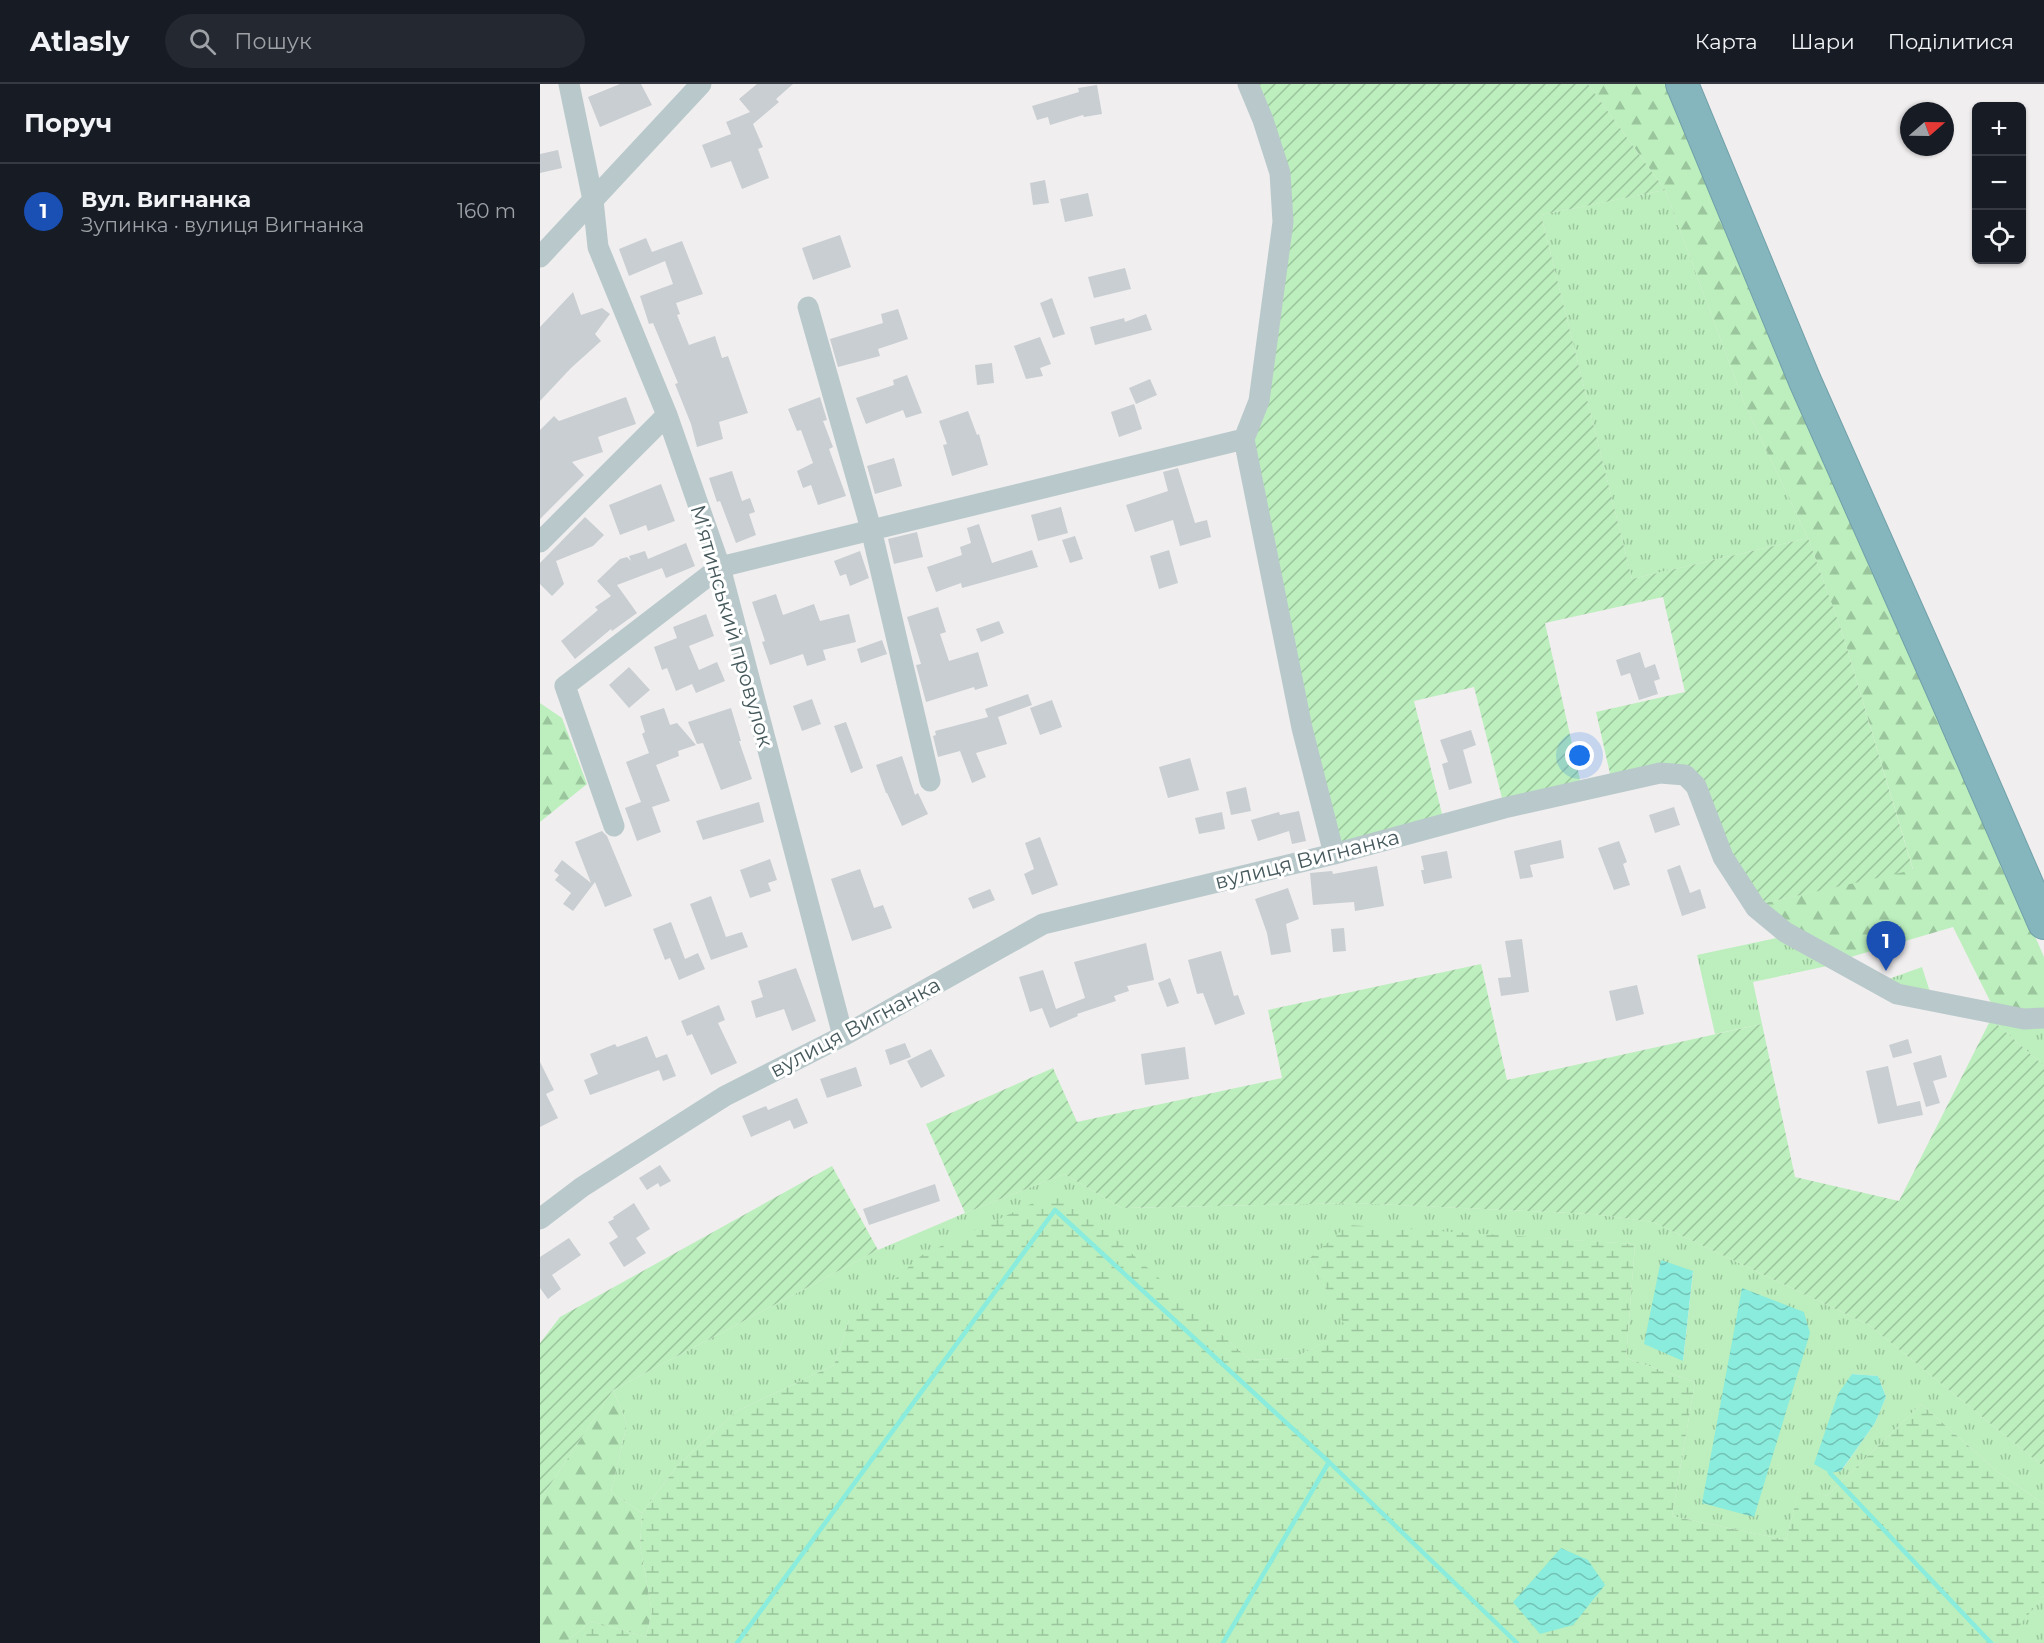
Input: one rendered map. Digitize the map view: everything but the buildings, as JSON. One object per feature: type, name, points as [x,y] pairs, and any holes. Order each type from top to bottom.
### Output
[{"type":"highway","points":[[1682,84],[1805,381],[2044,923]]},
{"type":"street","name":"Мʼятинський провулок","points":[[569,84],[593,200],[598,247],[667,415],[720,567],[843,1036]]},
{"type":"street","points":[[540,257],[701,84]]},
{"type":"street","points":[[1248,84],[1263,120],[1280,173],[1283,222],[1259,401],[1244,439],[1302,728],[1334,854]]},
{"type":"street","points":[[808,307],[871,529],[930,781]]},
{"type":"street","points":[[540,542],[667,415]]},
{"type":"street","points":[[614,826],[566,686],[720,567],[1244,439]]},
{"type":"street","name":"вулиця Вигнанка","points":[[540,1219],[582,1187],[724,1096],[843,1036],[1043,924],[1334,854],[1504,808],[1660,773],[1685,775],[1696,786],[1723,857],[1756,909],[1785,932],[1897,994],[2024,1019],[2044,1018]]},
{"type":"green space","points":[[1254,84],[1588,84],[1665,190],[1541,215],[1632,579],[1808,538],[1843,635],[1913,870],[1760,904],[1729,854],[1702,783],[1611,778],[1596,712],[1685,692],[1663,597],[1545,623],[1581,784],[1503,802],[1474,687],[1414,701],[1443,818],[1338,847],[1250,440],[1289,222]]},
{"type":"green space","points":[[1588,84],[1667,84],[2044,957],[2044,1012],[1993,1007],[1953,927],[1844,959],[1760,904],[1913,869],[1843,635],[1808,538],[1745,405],[1665,190]]},
{"type":"green space","points":[[1665,190],[1745,405],[1808,538],[1632,579],[1541,215]]},
{"type":"green space","points":[[540,703],[562,718],[587,784],[540,822]]},
{"type":"green space","points":[[1781,937],[1832,965],[1753,982],[1762,1024],[1715,1034],[1697,955]]},
{"type":"green space","points":[[1481,964],[1507,1080],[1762,1024],[1795,1177],[1899,1201],[1991,1019],[2044,1066],[2044,1467],[1869,1325],[1653,1222],[1593,1214],[1356,1203],[1122,1208],[1064,1174],[965,1213],[926,1124],[1053,1068],[1077,1122],[1282,1078],[1268,1010]]},
{"type":"green space","points":[[1922,967],[1931,995],[1883,981]]},
{"type":"green space","points":[[1991,1019],[2044,1024],[2044,1066]]},
{"type":"green space","points":[[832,1166],[878,1250],[613,1390],[540,1500],[540,1343],[560,1317]]},
{"type":"green space","points":[[1064,1174],[1122,1208],[1356,1203],[1593,1214],[1653,1222],[1869,1325],[2044,1467],[2044,1504],[1998,1472],[1921,1404],[1827,1496],[1800,1487],[1786,1540],[1672,1516],[1695,1382],[1626,1358],[1635,1244],[1502,1236],[1310,1258],[1348,1330],[1294,1358],[1250,1360],[1106,1232],[849,1320],[834,1365],[737,1411],[678,1465],[642,1513],[611,1492],[627,1424],[613,1390],[878,1250]],"holes":[[[1661,1261],[1693,1272],[1683,1361]],[[1852,1374],[1878,1376],[1886,1397],[1875,1423],[1842,1470],[1830,1473]]]},
{"type":"green space","points":[[1061,1190],[1250,1360],[1294,1358],[1347,1330],[1310,1258],[1348,1225],[1635,1244],[1626,1358],[1695,1382],[1672,1516],[1786,1540],[1800,1486],[1827,1496],[1921,1404],[1998,1472],[2044,1504],[2044,1596],[2018,1627],[2020,1643],[565,1643],[591,1621],[646,1637],[652,1612],[640,1545],[642,1513],[678,1465],[737,1411],[834,1365],[849,1320],[922,1255]]},
{"type":"green space","points":[[613,1390],[627,1424],[611,1492],[642,1513],[640,1545],[652,1612],[646,1637],[591,1621],[565,1643],[540,1643],[540,1500]]},
{"type":"green space","points":[[2044,1596],[2044,1643],[2020,1643],[2017,1627]]},
{"type":"water","points":[[1661,1260],[1693,1271],[1683,1361],[1644,1344]]},
{"type":"water","points":[[1742,1288],[1804,1312],[1810,1333],[1754,1517],[1702,1503]]},
{"type":"water","points":[[1852,1374],[1878,1376],[1886,1397],[1875,1423],[1841,1471],[1830,1473],[1814,1464],[1838,1394]]},
{"type":"water","points":[[1561,1548],[1588,1560],[1605,1585],[1573,1625],[1540,1634],[1513,1602]]},
{"type":"waterway","points":[[737,1643],[1055,1210],[1329,1462],[1517,1643]]},
{"type":"waterway","points":[[1223,1643],[1329,1462]]},
{"type":"waterway","points":[[1830,1473],[1991,1643]]},
{"type":"place","name":"Вул. Вигнанка","points":[[1886,971]]}]
